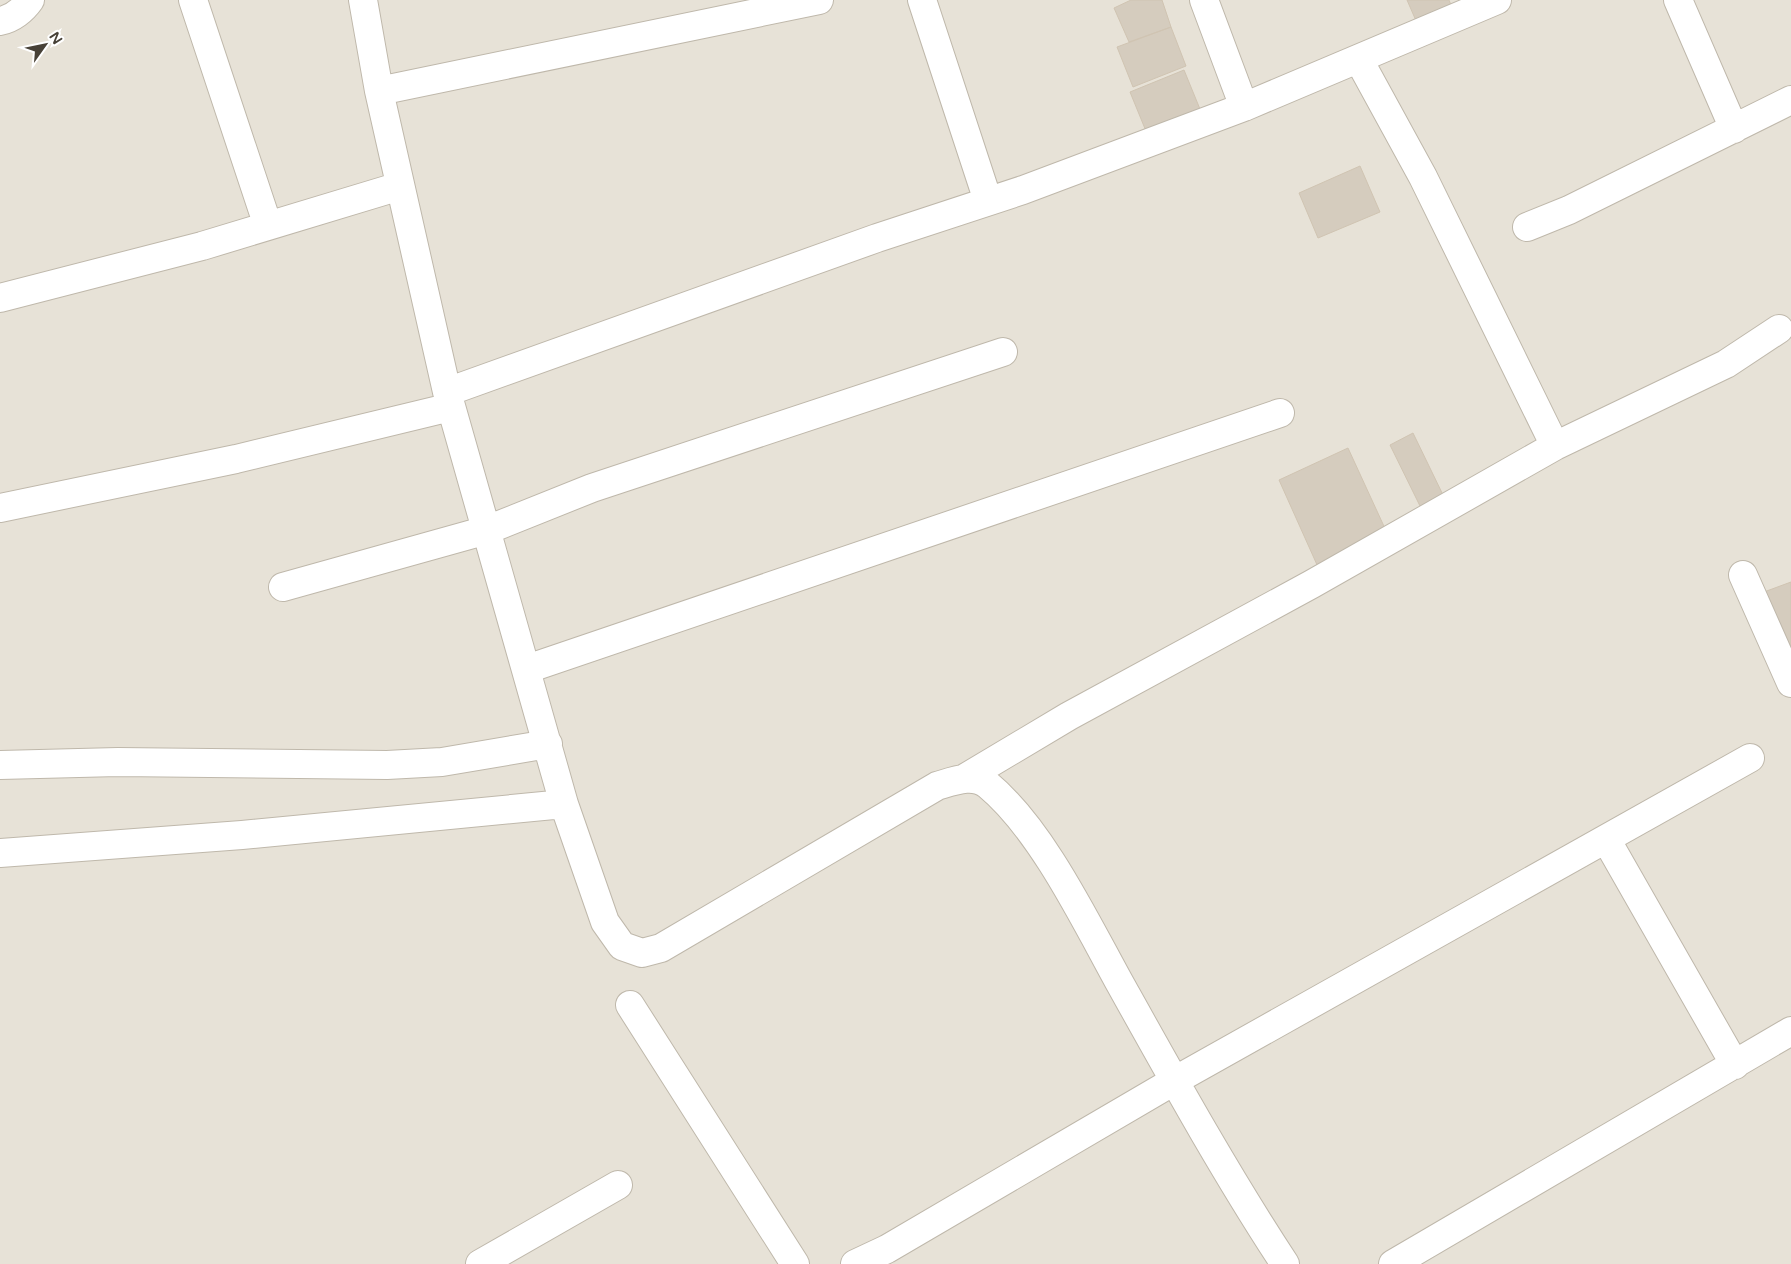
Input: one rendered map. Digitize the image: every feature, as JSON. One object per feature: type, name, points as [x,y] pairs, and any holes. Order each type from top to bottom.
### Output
[{"type":"street","points":[[0,22],[8,20],[25,7],[30,0]]},
{"type":"street","points":[[193,0],[268,226]]},
{"type":"street","points":[[363,0],[379,92],[449,400],[564,804],[605,922],[622,946],[642,953],[661,948],[937,786],[965,778],[1069,716],[1312,584],[1555,446],[1726,364],[1779,329]]},
{"type":"street","points":[[379,92],[819,0]]},
{"type":"street","points":[[922,0],[988,201]]},
{"type":"street","points":[[1204,0],[1244,107]]},
{"type":"street","points":[[0,508],[236,459],[449,400],[877,238],[1023,190],[1244,107],[1359,60],[1497,0]]},
{"type":"street","points":[[1678,0],[1734,129]]},
{"type":"street","points":[[1359,60],[1423,177],[1555,446]]},
{"type":"street","points":[[1527,227],[1569,210],[1791,100]]},
{"type":"street","points":[[0,298],[202,246],[400,186]]},
{"type":"street","points":[[283,587],[487,530],[592,488],[1003,352]]},
{"type":"street","points":[[527,669],[1280,413]]},
{"type":"street","points":[[1743,575],[1791,683]]},
{"type":"street","points":[[0,765],[118,762],[387,765],[442,762],[548,744]]},
{"type":"street","points":[[855,1264],[892,1257],[1174,1081],[1750,758]]},
{"type":"street","points":[[965,778],[986,784],[1022,822],[1066,886],[1174,1081],[1279,1262]]},
{"type":"street","points":[[0,853],[232,836],[564,804]]},
{"type":"street","points":[[1606,838],[1735,1065]]},
{"type":"street","points":[[630,1005],[795,1264]]},
{"type":"street","points":[[1393,1264],[1791,1031]]},
{"type":"street","points":[[480,1264],[618,1185]]},
{"type":"shaded area","points":[[0,0],[1791,0],[1791,1264],[0,1264]]},
{"type":"building","points":[[1131,0],[1162,0],[1171,27],[1129,42],[1114,8]]},
{"type":"building","points":[[1407,0],[1449,0],[1452,8],[1417,23]]},
{"type":"building","points":[[1171,27],[1186,66],[1133,87],[1117,47]]},
{"type":"building","points":[[1184,70],[1202,114],[1148,136],[1130,92]]},
{"type":"building","points":[[1360,166],[1380,212],[1318,238],[1299,193]]},
{"type":"building","points":[[1413,433],[1444,497],[1421,508],[1390,445]]},
{"type":"building","points":[[1348,448],[1388,535],[1318,567],[1279,480]]},
{"type":"building","points":[[1791,582],[1791,659],[1764,592]]}]
